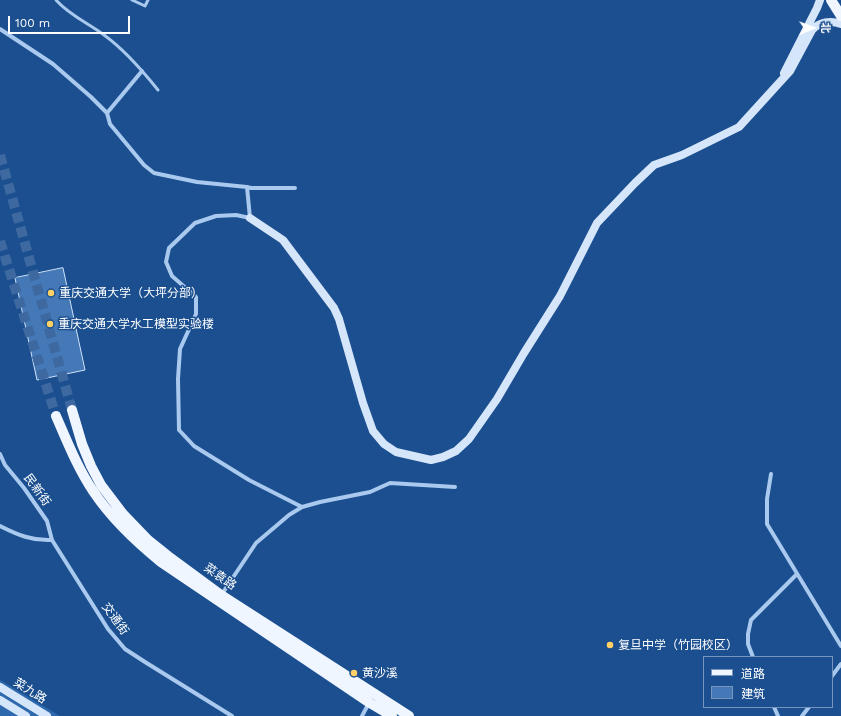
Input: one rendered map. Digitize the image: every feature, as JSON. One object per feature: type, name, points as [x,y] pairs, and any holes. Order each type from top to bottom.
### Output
[{"type":"main road","points":[[831,0],[841,16]]},
{"type":"main road","name":"菜袁路","points":[[72,410],[90,466],[101,485],[123,514],[148,540],[222,595],[408,716]]},
{"type":"main road","name":"菜袁路","points":[[56,416],[74,457],[92,490],[128,534],[142,547],[161,562],[370,703],[392,716]]},
{"type":"street","points":[[777,86],[820,0]]},
{"type":"street","points":[[302,508],[249,480],[194,446],[179,430],[178,379],[180,349],[196,314],[196,297],[172,276],[166,262],[169,248],[195,223],[216,216],[236,215],[250,218],[283,240],[334,308],[339,319],[363,403],[373,431],[384,444],[396,452],[431,460],[456,451],[469,439],[497,399],[560,296],[597,223],[654,165],[682,156],[739,127],[793,67],[812,30],[818,24],[834,22],[841,24]]},
{"type":"street","points":[[0,29],[53,64],[91,97],[107,113],[110,124],[144,165],[154,173],[197,182],[251,188],[295,188]]},
{"type":"street","points":[[107,113],[142,71]]},
{"type":"street","points":[[247,187],[250,218]]},
{"type":"street","name":"民新街","points":[[0,454],[5,465],[24,488],[47,521],[52,540]]},
{"type":"street","points":[[770,474],[767,524],[841,646]]},
{"type":"street","points":[[222,595],[256,543],[289,515],[302,508],[320,502],[370,492],[390,483],[456,487]]},
{"type":"street","points":[[0,526],[28,538],[41,541],[52,540]]},
{"type":"street","name":"交通街","points":[[52,540],[108,629],[125,649],[232,716]]},
{"type":"street","points":[[753,656],[748,644],[748,634],[751,620],[797,574]]},
{"type":"street","points":[[833,675],[841,664]]},
{"type":"street","name":"菜九路","points":[[0,687],[47,716]]},
{"type":"street","name":"菜九路","points":[[0,700],[26,716]]},
{"type":"street","points":[[362,716],[370,703]]},
{"type":"street","points":[[802,716],[808,708]]},
{"type":"lane","points":[[56,0],[69,13],[104,35],[135,62],[158,90]]},
{"type":"lane","points":[[132,0],[145,6],[148,0]]},
{"type":"shaded area","points":[[0,680],[60,716],[0,716]]},
{"type":"building","name":"重庆交通大学水工模型实验楼","points":[[63,268],[85,370],[37,380],[15,278]]},
{"type":"tunnel","points":[[0,155],[72,410]]},
{"type":"tunnel","points":[[0,241],[56,416]]},
{"type":"place","name":"重庆交通大学（大坪分部）","points":[[51,293]]},
{"type":"place","name":"重庆交通大学水工模型实验楼","points":[[50,324]]},
{"type":"place","name":"复旦中学（竹园校区）","points":[[610,645]]},
{"type":"place","name":"黄沙溪","points":[[354,673]]}]
